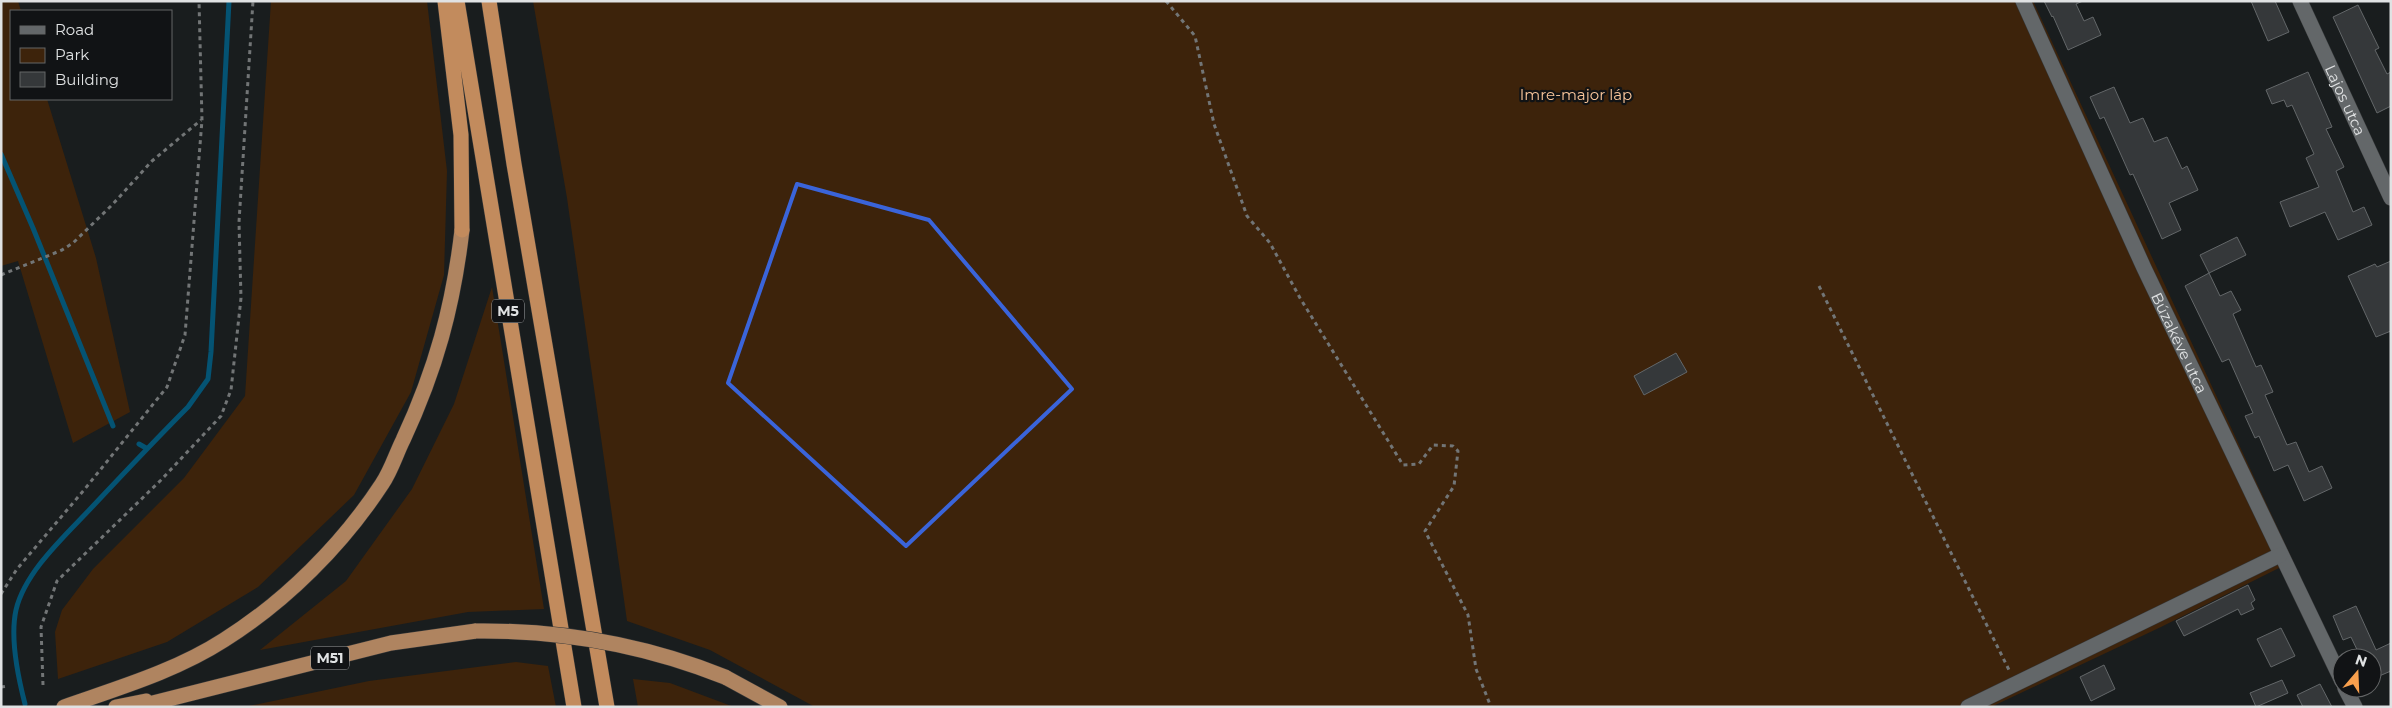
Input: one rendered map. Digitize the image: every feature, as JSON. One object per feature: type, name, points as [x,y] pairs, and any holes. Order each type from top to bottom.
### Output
[{"type":"highway","points":[[64,707],[178,665],[224,640],[272,605],[316,564],[350,527],[383,483],[428,382],[450,306],[462,230],[461,135],[445,1]]},
{"type":"highway","name":"M5","points":[[457,1],[574,707]]},
{"type":"highway","name":"M5","points":[[489,1],[514,164],[607,707]]},
{"type":"highway","name":"M51","points":[[137,707],[186,693],[391,643],[476,631],[564,634],[602,640],[684,661],[725,677],[780,707]]},
{"type":"highway","name":"M51","points":[[116,707],[186,693]]},
{"type":"street","name":"Búzakéve utca","points":[[2023,1],[2140,259],[2332,661]]},
{"type":"street","name":"Lajos utca","points":[[2300,1],[2391,198]]},
{"type":"street","points":[[1968,707],[2280,555]]},
{"type":"path","points":[[1,594],[17,569],[84,490],[167,386],[185,336],[202,120],[198,1]]},
{"type":"path","points":[[43,685],[41,627],[57,581],[161,480],[221,416],[231,390],[241,298],[239,222],[254,1]]},
{"type":"path","points":[[1166,1],[1195,36],[1214,124],[1247,216],[1270,243],[1300,298],[1403,465],[1419,464],[1433,445],[1453,446],[1458,451],[1454,486],[1425,530],[1468,615],[1476,669],[1491,707]]},
{"type":"path","points":[[1,275],[62,250],[73,243],[112,205],[152,160],[202,120]]},
{"type":"path","points":[[1819,286],[2016,684]]},
{"type":"path","points":[[1,687],[8,686]]},
{"type":"highlighted area","points":[[797,184],[929,220],[1072,389],[906,546],[728,383]]},
{"type":"green space","points":[[1,1],[18,1],[21,10],[10,10],[10,100],[47,100],[96,258],[130,412],[73,443],[18,261],[1,266]]},
{"type":"green space","points":[[271,1],[427,1],[447,171],[444,275],[411,392],[354,495],[258,587],[167,642],[58,679],[55,632],[62,610],[93,569],[184,478],[245,396]]},
{"type":"green space","name":"Imre-major láp","points":[[533,1],[2033,1],[2293,561],[2161,627],[1991,707],[815,707],[710,650],[627,621],[567,198]]},
{"type":"green space","points":[[492,287],[544,609],[468,612],[260,650],[346,581],[412,489],[454,404]]},
{"type":"green space","points":[[516,662],[548,666],[556,707],[244,707],[369,681]]},
{"type":"green space","points":[[633,679],[670,683],[734,707],[638,707]]},
{"type":"building","points":[[2044,1],[2083,1],[2076,4],[2084,21],[2093,17],[2101,35],[2068,50]]},
{"type":"building","points":[[2251,1],[2275,1],[2289,32],[2268,41]]},
{"type":"building","points":[[2358,5],[2379,48],[2375,50],[2387,74],[2391,72],[2391,106],[2377,113],[2333,17]]},
{"type":"building","points":[[2308,72],[2332,127],[2326,129],[2344,167],[2336,171],[2353,212],[2364,207],[2372,225],[2338,240],[2325,212],[2290,227],[2280,202],[2319,187],[2306,158],[2314,154],[2292,105],[2287,107],[2284,100],[2272,104],[2266,90]]},
{"type":"building","points":[[2114,87],[2130,123],[2143,118],[2154,142],[2167,137],[2182,169],[2187,166],[2198,190],[2169,203],[2181,230],[2162,239],[2133,174],[2130,175],[2104,117],[2100,119],[2090,97]]},
{"type":"building","points":[[2237,237],[2246,255],[2209,273],[2200,255]]},
{"type":"building","points":[[2391,261],[2391,331],[2376,337],[2348,276],[2375,264],[2377,267]]},
{"type":"building","points":[[2209,273],[2220,296],[2231,291],[2241,310],[2233,314],[2256,367],[2261,365],[2273,392],[2265,395],[2287,445],[2296,442],[2309,472],[2322,466],[2332,488],[2304,501],[2288,465],[2274,471],[2259,436],[2255,438],[2245,416],[2253,413],[2229,359],[2222,362],[2185,286]]},
{"type":"building","points":[[1676,353],[1687,372],[1644,395],[1634,376]]},
{"type":"building","points":[[2248,585],[2255,600],[2251,603],[2254,609],[2241,615],[2238,609],[2184,636],[2176,621]]},
{"type":"building","points":[[2356,606],[2375,648],[2356,648],[2351,637],[2343,640],[2333,616]]},
{"type":"building","points":[[2281,628],[2295,656],[2271,667],[2257,639]]},
{"type":"building","points":[[2391,643],[2391,671],[2382,675],[2382,648],[2380,648]]},
{"type":"building","points":[[2104,665],[2115,689],[2091,701],[2080,677]]},
{"type":"building","points":[[2282,680],[2288,693],[2256,707],[2250,693]]},
{"type":"building","points":[[2320,684],[2332,707],[2303,707],[2297,695]]},
{"type":"waterway","points":[[25,704],[17,670],[14,621],[21,595],[28,581],[48,554],[188,407],[208,379],[229,1]]},
{"type":"waterway","points":[[1,154],[113,426]]},
{"type":"waterway","points":[[139,444],[146,448]]}]
